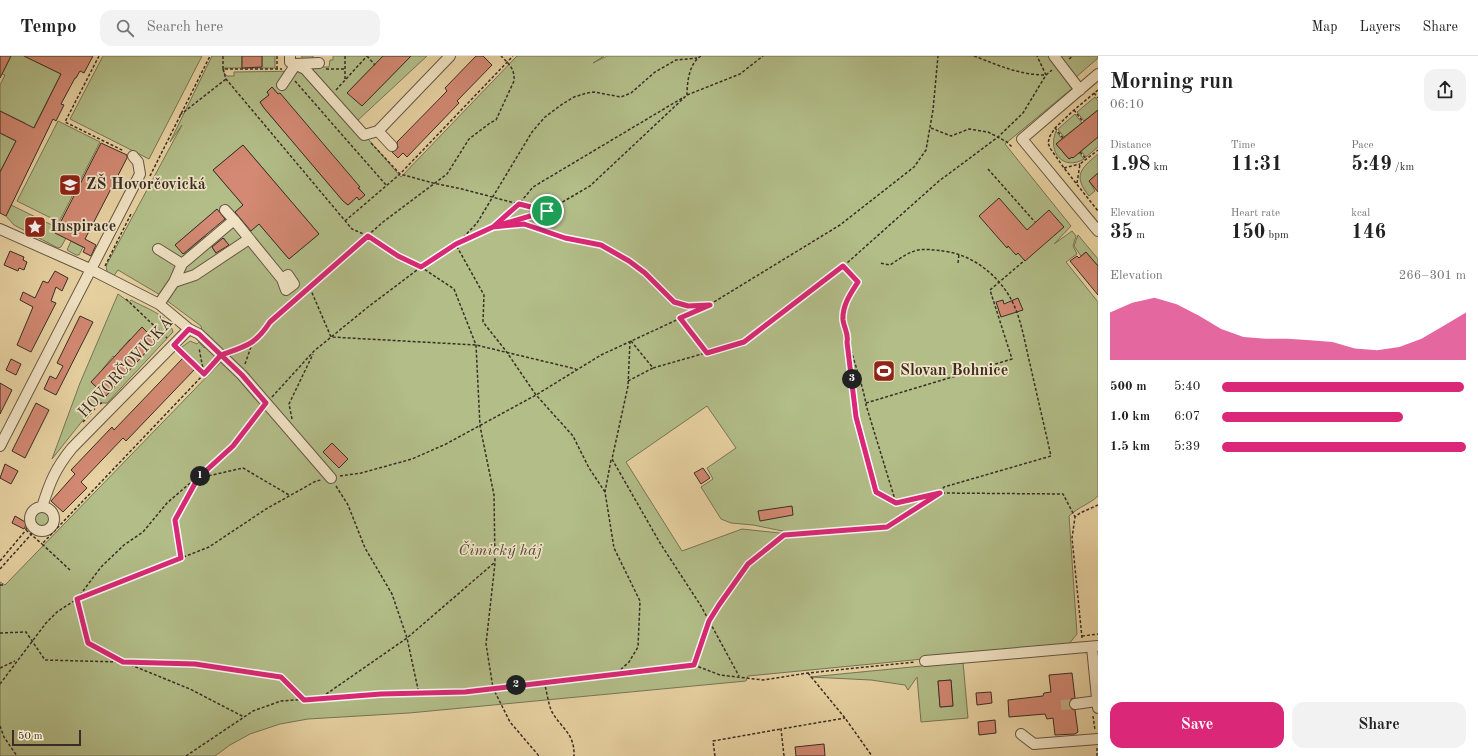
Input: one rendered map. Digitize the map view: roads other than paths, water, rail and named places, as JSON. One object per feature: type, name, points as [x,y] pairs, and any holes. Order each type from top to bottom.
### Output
[{"type":"street","points":[[293,63],[305,69],[364,135],[378,131],[450,56]]},
{"type":"street","points":[[1054,56],[1080,90]]},
{"type":"street","points":[[293,63],[319,64]]},
{"type":"street","points":[[282,84],[293,63]]},
{"type":"street","points":[[1098,74],[1022,139],[1098,231]]},
{"type":"street","points":[[378,131],[392,146]]},
{"type":"street","points":[[0,446],[140,174],[138,162],[133,156]]},
{"type":"street","points":[[225,210],[282,279]]},
{"type":"street","points":[[159,304],[174,282],[182,264],[234,220]]},
{"type":"street","name":"HOVORČOVICKÁ","points":[[0,229],[90,269],[159,304],[189,329],[58,465],[51,480],[42,507],[35,510],[31,516],[31,531],[48,530],[54,523],[55,519],[52,511],[42,507]]},
{"type":"street","points":[[174,282],[195,275],[250,239]]},
{"type":"street","points":[[158,249],[182,264]]},
{"type":"street","points":[[189,329],[199,334],[242,375],[331,478]]},
{"type":"street","points":[[925,661],[1095,647],[1098,705],[1075,704]]},
{"type":"street","points":[[1021,734],[1034,744],[1098,739]]},
{"type":"tunnel","points":[[1061,705],[1075,704]]},
{"type":"place","name":"ZŠ Hovorčovická","points":[[70,185]]},
{"type":"place","name":"Inspirace","points":[[35,227]]},
{"type":"place","name":"Slovan Bohnice","points":[[884,371]]},
{"type":"park label","name":"Čimický háj","points":[[500,551]]}]
